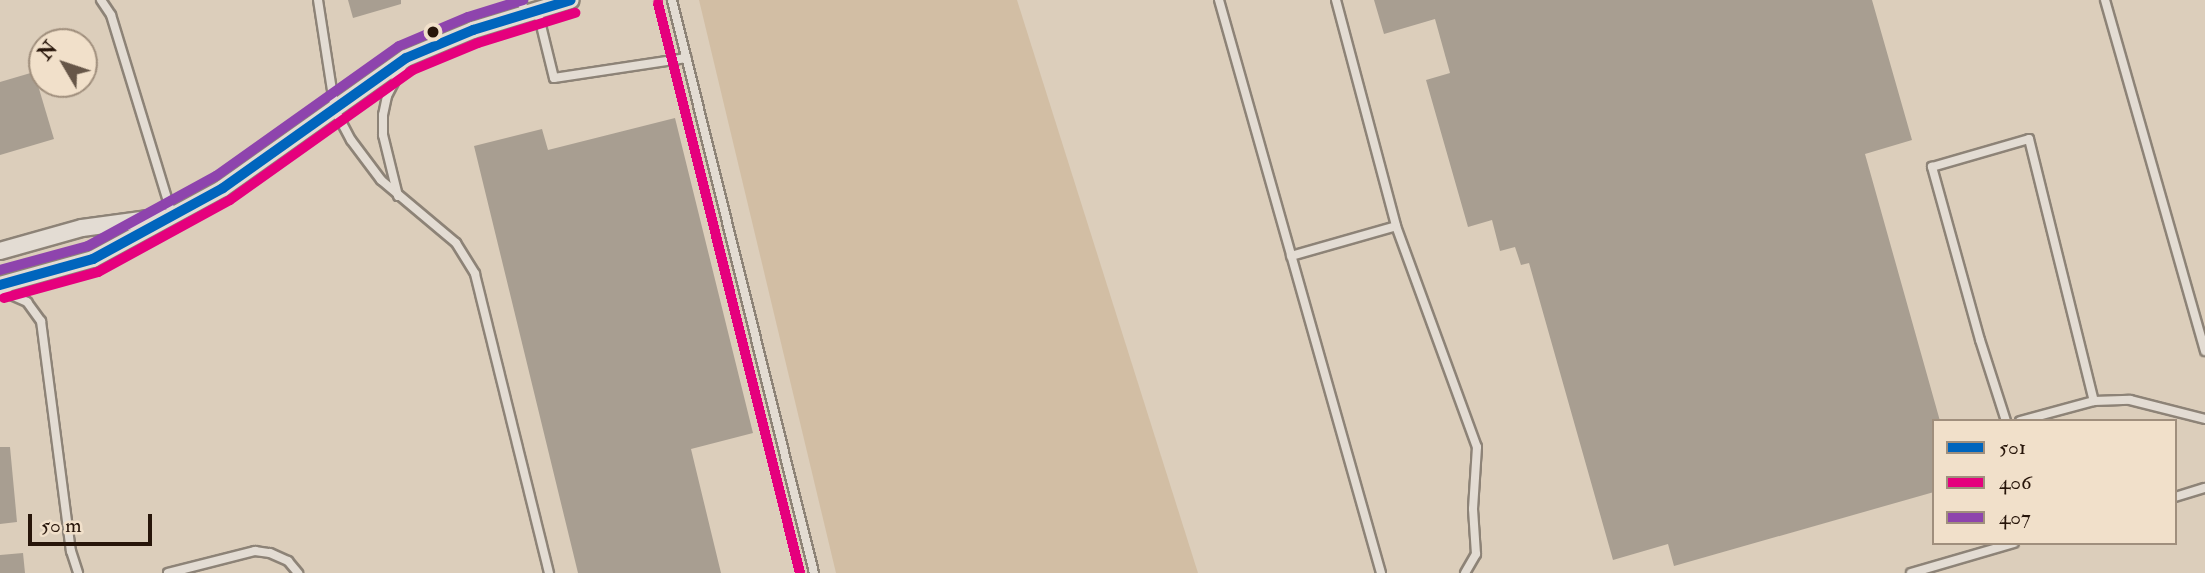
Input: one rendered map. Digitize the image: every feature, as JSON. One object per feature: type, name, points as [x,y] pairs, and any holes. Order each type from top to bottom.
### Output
[{"type":"street","points":[[0,287],[93,259],[172,215],[250,171],[406,58],[528,8],[571,0]]},
{"type":"street","points":[[0,251],[82,228],[172,215]]},
{"type":"lane","points":[[102,0],[111,15],[172,215]]},
{"type":"lane","points":[[318,0],[335,110],[365,159],[398,196],[456,243],[475,274],[549,573]]},
{"type":"lane","points":[[672,0],[814,573]]},
{"type":"lane","points":[[1219,0],[1381,573]]},
{"type":"lane","points":[[1336,0],[1396,226],[1478,447],[1473,509],[1476,554],[1465,573]]},
{"type":"lane","points":[[2105,0],[2205,351]]},
{"type":"lane","points":[[528,8],[554,78],[687,58]]},
{"type":"lane","points":[[398,196],[383,135],[383,115],[387,96],[406,58]]},
{"type":"lane","points":[[2005,419],[1980,340],[1932,167],[2029,139],[2094,401]]},
{"type":"lane","points":[[1291,256],[1396,226]]},
{"type":"lane","points":[[0,287],[27,302],[41,321],[55,405],[71,551],[78,573]]},
{"type":"lane","points":[[2027,419],[2094,401],[2130,400],[2205,419]]},
{"type":"lane","points":[[2177,496],[2205,488]]},
{"type":"lane","points":[[1911,573],[2007,545]]},
{"type":"lane","points":[[168,573],[255,551],[270,553],[288,561],[298,573]]},
{"type":"shaded area","points":[[699,0],[1017,0],[1198,573],[836,573]]},
{"type":"building","points":[[348,0],[401,0],[401,4],[353,18]]},
{"type":"building","points":[[1374,0],[1872,0],[1912,140],[1865,154],[1939,419],[1932,419],[1932,493],[1674,566],[1668,544],[1613,560],[1529,263],[1521,265],[1515,247],[1500,251],[1492,220],[1468,227],[1426,80],[1450,73],[1435,19],[1384,34]]},
{"type":"building","points":[[28,74],[28,98],[42,98],[54,139],[0,155],[0,82]]},
{"type":"building","points":[[675,118],[753,433],[691,449],[721,573],[578,573],[474,146],[542,129],[548,150]]},
{"type":"building","points":[[0,447],[10,447],[17,522],[0,524]]},
{"type":"building","points":[[23,553],[25,573],[0,573],[0,555]]},
{"type":"transit line","name":"407","points":[[0,270],[88,246],[216,176],[399,46],[468,17],[523,0]]},
{"type":"transit line","name":"501","points":[[0,285],[93,259],[223,188],[406,58],[473,30],[571,0]]},
{"type":"transit line","name":"406","points":[[658,3],[800,573]]},
{"type":"transit line","name":"406","points":[[4,298],[98,272],[230,200],[413,70],[478,43],[575,13]]}]
